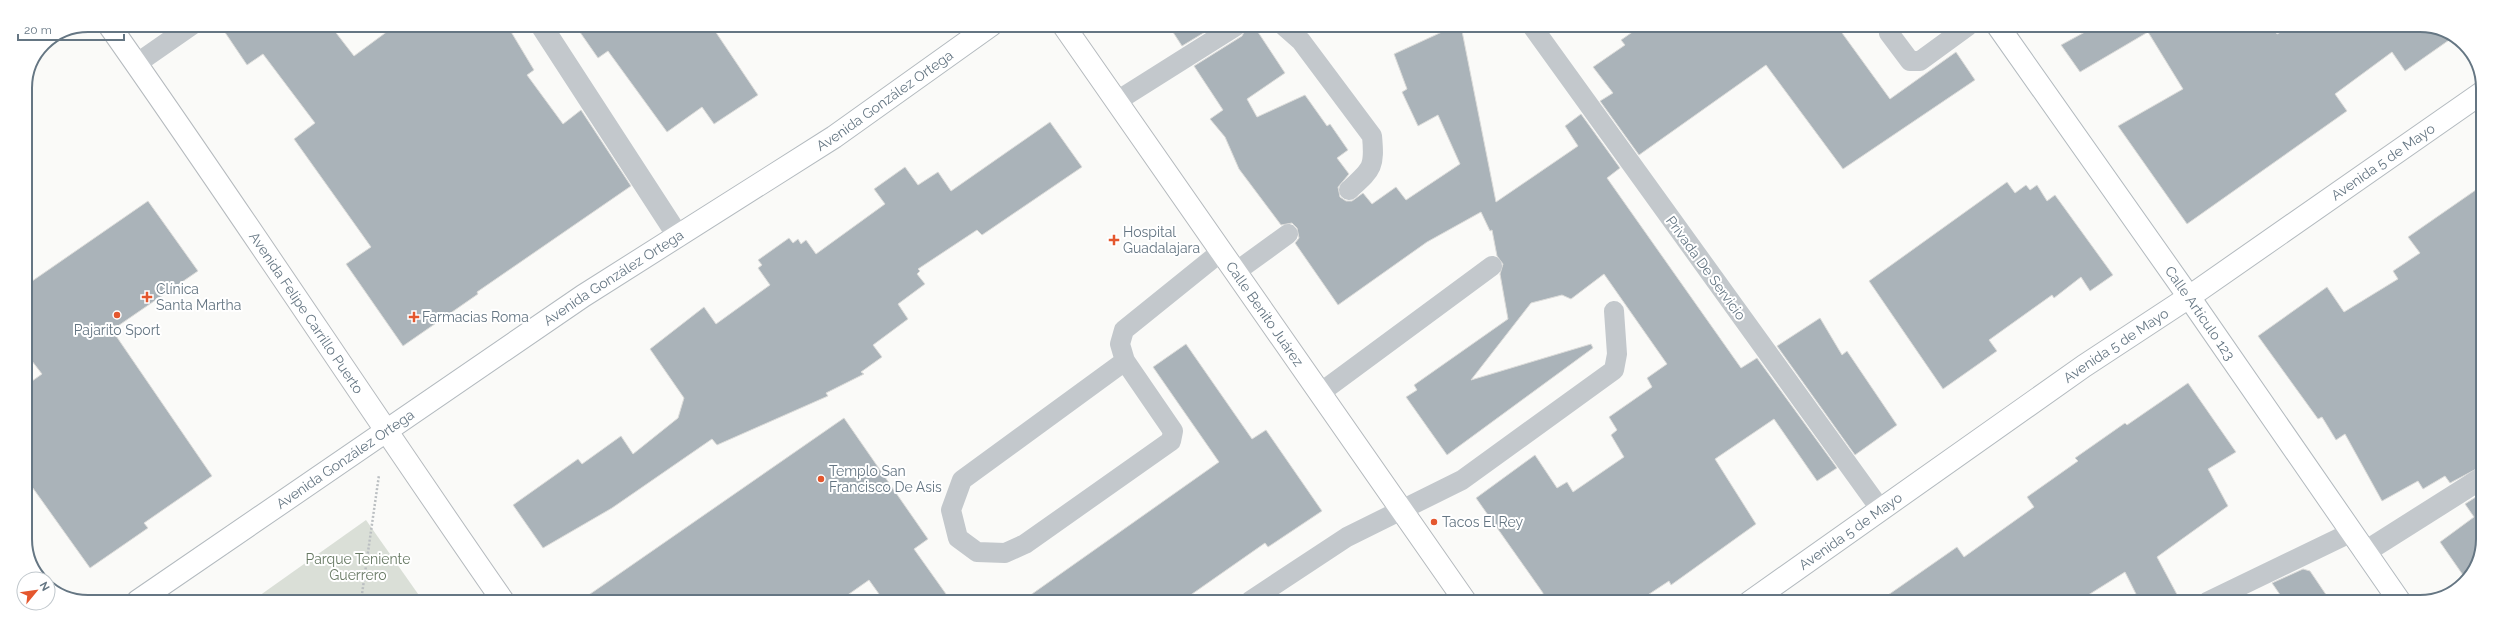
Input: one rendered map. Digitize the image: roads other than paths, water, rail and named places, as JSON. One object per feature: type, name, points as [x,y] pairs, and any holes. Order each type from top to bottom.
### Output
[{"type":"street","name":"Avenida Felipe Carrillo Puerto","points":[[114,32],[386,433],[499,595]]},
{"type":"street","points":[[546,32],[678,236]]},
{"type":"street","name":"Avenida González Ortega","points":[[147,595],[386,433],[583,296],[834,137],[983,32]]},
{"type":"street","name":"Calle Benito Juárez","points":[[1068,32],[1237,271],[1461,595]]},
{"type":"street","name":"Calle Artículo 123","points":[[2002,32],[2189,297],[2395,595]]},
{"type":"street","name":"Avenida 5 de Mayo","points":[[1760,595],[2084,366],[2189,297],[2476,97]]},
{"type":"street","points":[[2365,552],[2476,482]]},
{"type":"lane","points":[[136,64],[182,32]]},
{"type":"lane","points":[[1117,101],[1226,32]]},
{"type":"lane","points":[[1291,32],[1301,41],[1372,136],[1374,154],[1371,170],[1349,190]]},
{"type":"lane","name":"Privada De Servicio","points":[[1536,32],[1881,510]]},
{"type":"lane","points":[[1889,32],[1910,61],[1920,61],[1960,32]]},
{"type":"lane","points":[[1237,271],[1288,234]]},
{"type":"lane","points":[[1125,361],[962,480],[952,510],[958,538],[977,552],[1005,553],[1025,544],[1171,441],[1173,431],[1125,361],[1120,344],[1124,330],[1222,251]]},
{"type":"lane","points":[[1320,393],[1492,266]]},
{"type":"lane","points":[[1259,595],[1347,537],[1462,480],[1614,370],[1617,354],[1614,311]]},
{"type":"lane","points":[[2222,595],[2352,532]]},
{"type":"place","name":"Hospital Guadalajara","points":[[1114,240]]},
{"type":"place","name":"Clínica Santa Martha","points":[[147,297]]},
{"type":"place","name":"Pajarito Sport","points":[[117,315]]},
{"type":"place","name":"Farmacias Roma","points":[[414,317]]},
{"type":"place","name":"Templo San Francisco De Asis","points":[[821,479]]},
{"type":"place","name":"Tacos El Rey","points":[[1434,522]]},
{"type":"park label","name":"Parque Teniente Guerrero","points":[[358,568]]}]
